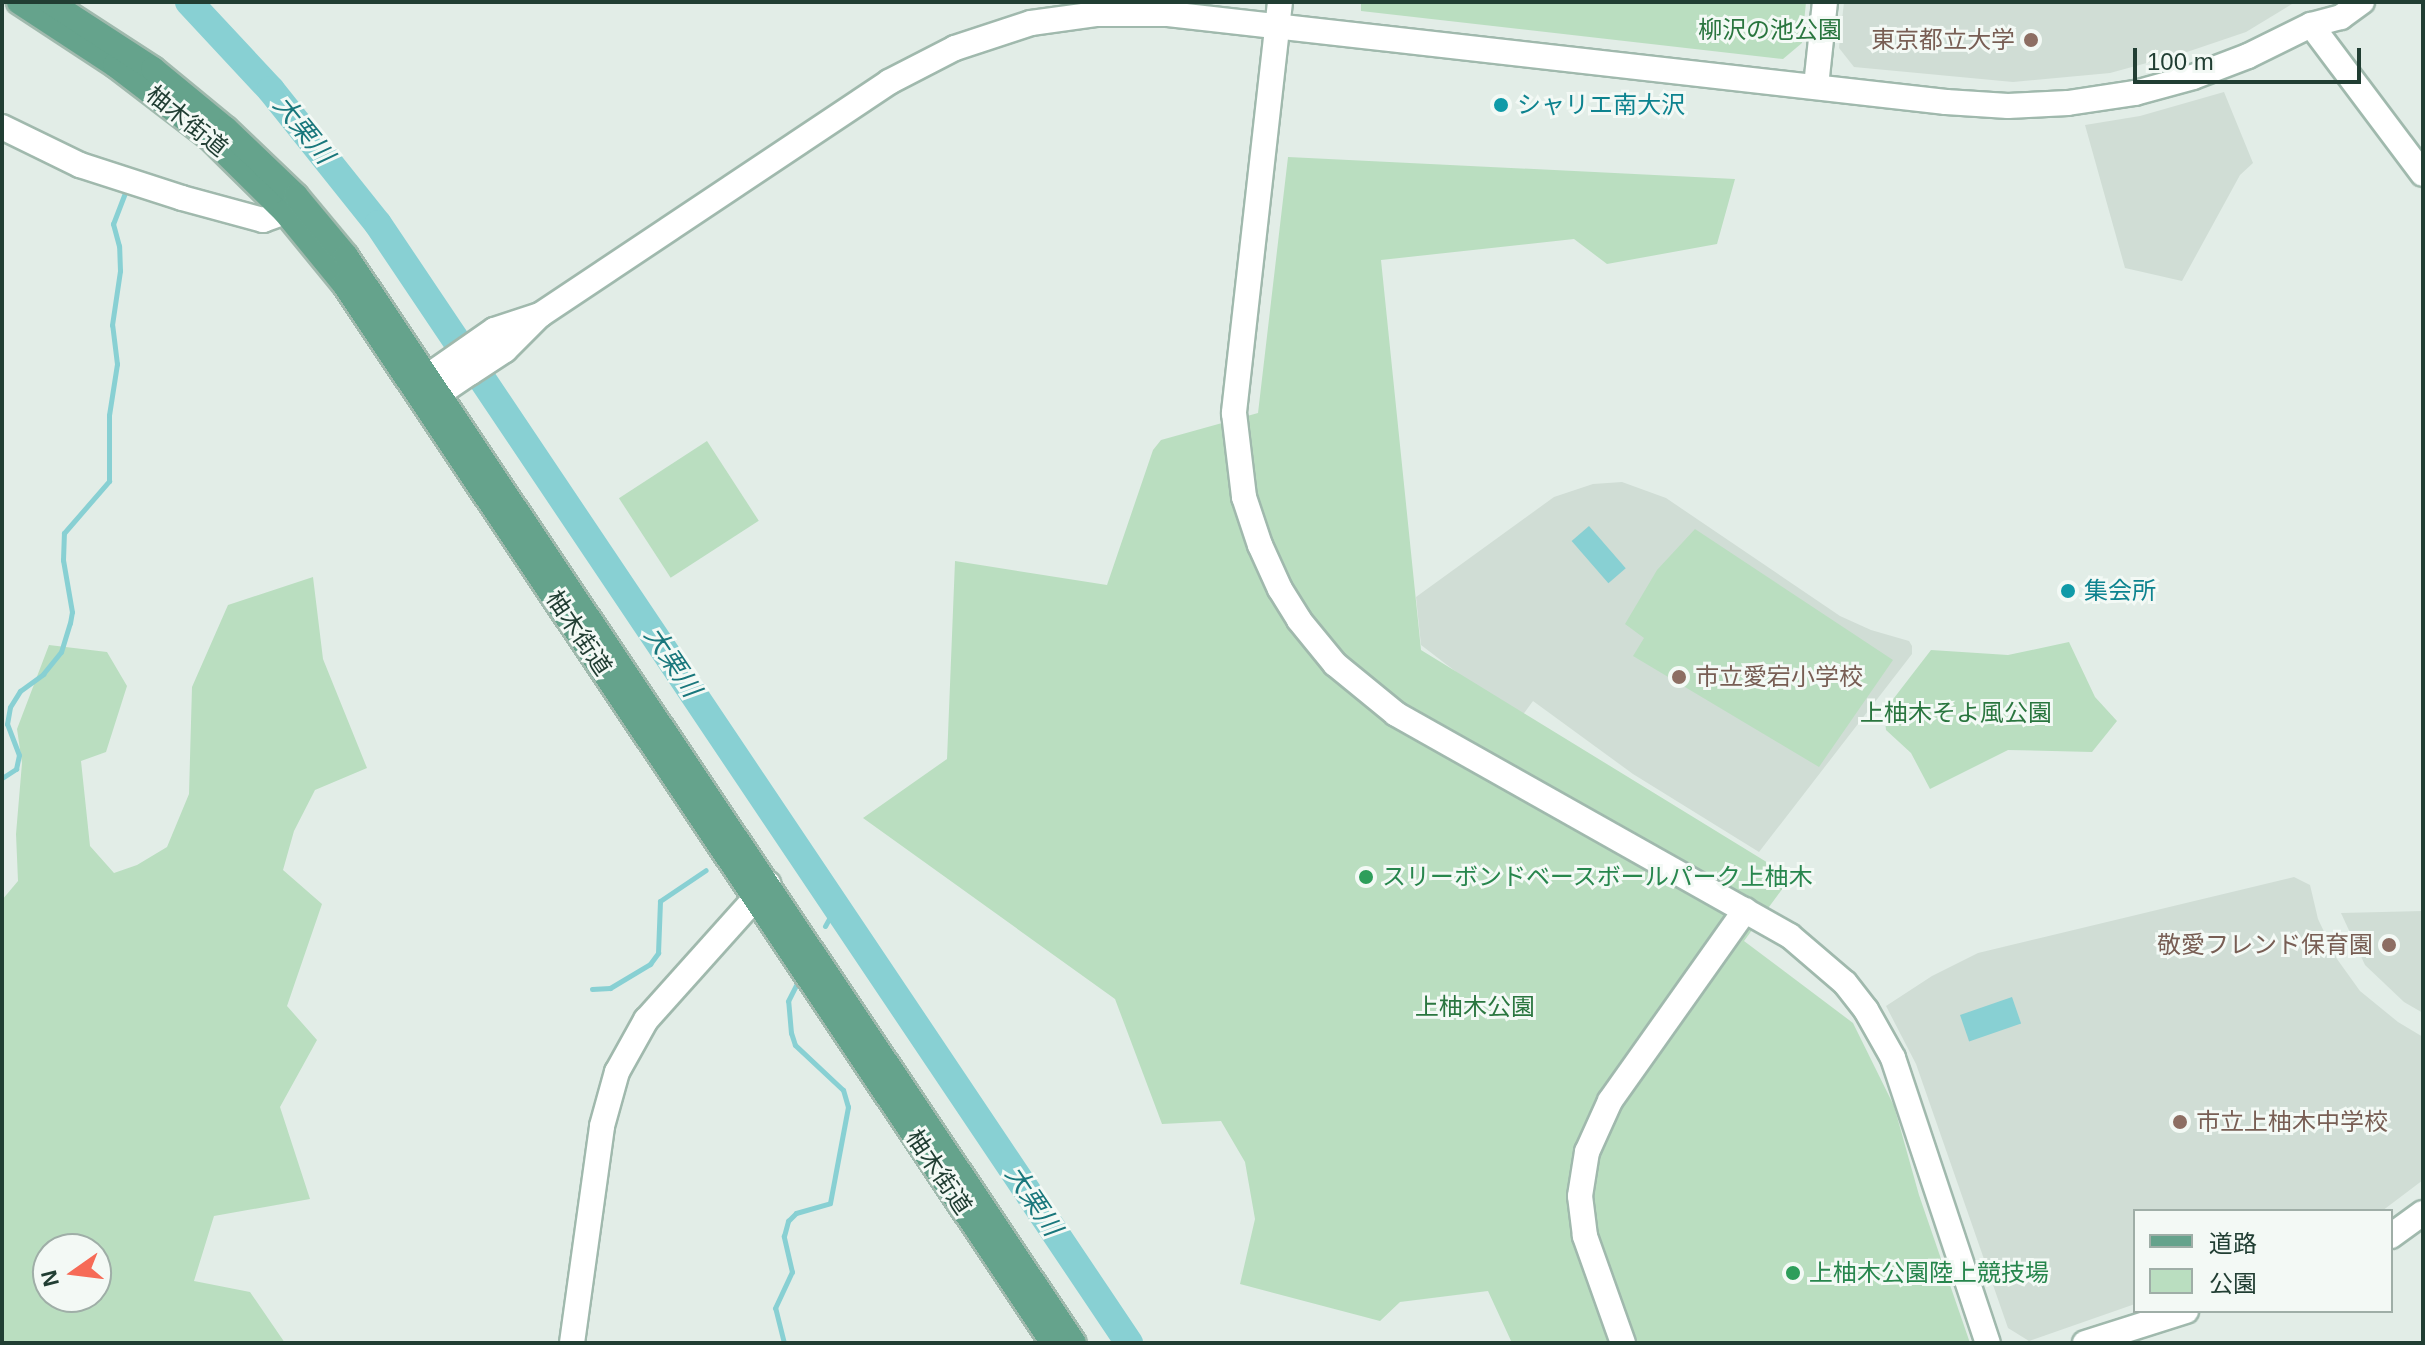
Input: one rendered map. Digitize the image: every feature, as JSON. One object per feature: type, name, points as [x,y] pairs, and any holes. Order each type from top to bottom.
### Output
[{"type":"main road","name":"柚木街道","points":[[19,2],[174,108],[243,168],[285,212],[429,388]]},
{"type":"main road","name":"柚木街道","points":[[50,2],[164,77],[275,173],[365,280],[429,388],[762,892],[1053,1343]]},
{"type":"main road","name":"柚木街道","points":[[762,892],[1074,1343]]},
{"type":"street","points":[[1816,86],[1825,2]]},
{"type":"street","points":[[2311,25],[2326,2]]},
{"type":"street","points":[[429,388],[488,348],[494,330],[540,315],[868,96],[955,48],[1031,23],[1097,14],[1279,14],[1816,86],[1946,102],[2008,106],[2068,103],[2135,93],[2193,77],[2248,56],[2311,25],[2341,17],[2362,2]]},
{"type":"street","points":[[1279,14],[1234,413],[1244,497],[1273,575],[1321,648],[1384,706],[1790,936],[1827,964],[1866,1010],[1881,1034],[1907,1095],[1988,1343]]},
{"type":"street","points":[[2311,25],[2423,174]]},
{"type":"street","points":[[2,127],[80,165],[182,198],[263,220],[285,212]]},
{"type":"street","points":[[572,1343],[602,1126],[617,1072],[629,1045],[655,1008],[762,892]]},
{"type":"street","points":[[1623,1343],[1593,1265],[1583,1224],[1580,1196],[1587,1152],[1610,1101],[1745,910]]},
{"type":"street","points":[[2393,1235],[2423,1213]]},
{"type":"street","points":[[2085,1343],[2180,1313]]},
{"type":"shaded area","name":"東京都立大学","points":[[1844,2],[2292,4],[2246,32],[2187,52],[2110,73],[2013,82],[1854,67],[1839,48]]},
{"type":"shaded area","points":[[2224,92],[2253,163],[2240,175],[2182,281],[2125,268],[2085,125],[2140,116]]},
{"type":"shaded area","name":"市立愛宕小学校","points":[[1622,482],[1666,498],[1840,616],[1871,630],[1909,641],[1912,646],[1912,654],[1759,852],[1633,774],[1533,701],[1519,720],[1421,645],[1416,597],[1554,497],[1593,484]]},
{"type":"shaded area","name":"市立上柚木中学校","points":[[2294,877],[2310,885],[2318,919],[2337,959],[2360,991],[2398,1022],[2423,1037],[2423,1180],[2385,1209],[2133,1209],[2133,1305],[2029,1341],[2008,1328],[1916,1064],[1886,1006],[1932,976],[1978,953]]},
{"type":"shaded area","name":"敬愛フレンド保育園","points":[[2423,911],[2423,1013],[2404,1002],[2365,965],[2341,913]]},
{"type":"green space","name":"柳沢の池公園","points":[[1361,2],[1806,2],[1802,43],[1783,59],[1361,11]]},
{"type":"green space","name":"上柚木公園","points":[[1288,157],[1735,179],[1717,244],[1607,264],[1574,239],[1381,260],[1421,650],[1791,877],[1744,941],[1853,1023],[1894,1106],[1919,1195],[1970,1343],[1512,1343],[1488,1291],[1400,1302],[1380,1321],[1240,1284],[1255,1219],[1245,1162],[1221,1121],[1162,1124],[1115,999],[863,818],[947,759],[955,561],[1107,585],[1153,450],[1161,440],[1258,413]]},
{"type":"green space","points":[[707,441],[759,521],[671,578],[619,498]]},
{"type":"green space","points":[[1695,529],[1893,660],[1819,767],[1633,656],[1644,638],[1625,624],[1657,570]]},
{"type":"green space","points":[[313,577],[323,659],[367,768],[315,790],[294,831],[283,870],[322,904],[287,1006],[317,1040],[280,1107],[310,1199],[214,1216],[194,1281],[250,1292],[285,1343],[2,1343],[2,900],[18,881],[16,834],[22,763],[17,729],[49,645],[107,652],[127,686],[106,752],[81,761],[90,846],[114,873],[137,865],[167,847],[189,794],[192,687],[228,605]]},
{"type":"green space","name":"上柚木そよ風公園","points":[[2069,642],[2095,697],[2117,721],[2092,752],[2008,750],[1930,789],[1911,753],[1886,730],[1884,711],[1931,650],[2008,655]]},
{"type":"water","points":[[1589,526],[1626,568],[1608,583],[1572,541]]},
{"type":"water","points":[[2012,997],[2021,1023],[1969,1041],[1960,1015]]},
{"type":"waterway","name":"大栗川","points":[[189,2],[271,90],[378,224],[1129,1343]]},
{"type":"waterway","points":[[2,778],[16,769],[19,755],[7,724],[10,707],[20,691],[43,674],[61,652],[70,623],[72,612],[63,560],[64,533],[109,481],[109,415],[117,364],[112,325],[120,271],[119,246],[113,224],[125,192]]},
{"type":"waterway","name":"大栗川","points":[[773,824],[778,820]]},
{"type":"waterway","points":[[592,989],[610,988],[650,964],[658,953],[660,901],[706,870]]},
{"type":"waterway","points":[[825,926],[835,908]]},
{"type":"waterway","points":[[784,1343],[775,1308],[792,1272],[784,1236],[788,1221],[796,1213],[830,1203],[848,1107],[843,1090],[795,1045],[788,1001],[796,985]]},
{"type":"place","name":"東京都立大学","points":[[2031,40]]},
{"type":"place","name":"シャリエ南大沢","points":[[1501,105]]},
{"type":"place","name":"集会所","points":[[2068,591]]},
{"type":"place","name":"市立愛宕小学校","points":[[1679,677]]},
{"type":"place","name":"スリーボンドベースボールパーク上柚木","points":[[1366,877]]},
{"type":"place","name":"敬愛フレンド保育園","points":[[2389,945]]},
{"type":"place","name":"市立上柚木中学校","points":[[2180,1122]]},
{"type":"place","name":"上柚木公園陸上競技場","points":[[1793,1273]]}]
